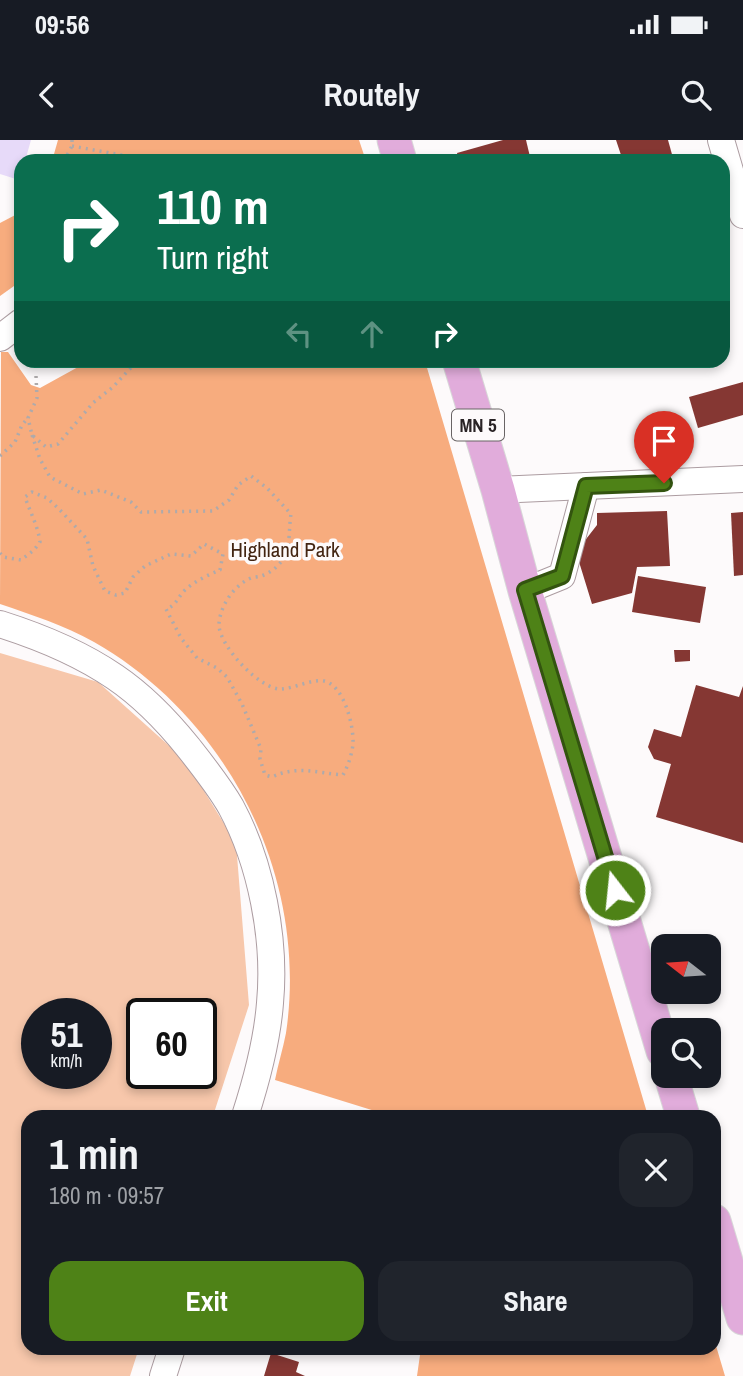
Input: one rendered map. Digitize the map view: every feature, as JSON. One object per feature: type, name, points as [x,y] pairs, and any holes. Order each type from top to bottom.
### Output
[{"type":"main road","name":"MN 5","points":[[461,368],[653,1018]]},
{"type":"main road","points":[[675,1088],[681,1110]]},
{"type":"main road","points":[[721,1239],[737,1279],[743,1318]]},
{"type":"street","points":[[730,171],[743,215]]},
{"type":"street","points":[[0,338],[14,327]]},
{"type":"street","points":[[498,490],[743,480]]},
{"type":"street","points":[[525,590],[562,576],[586,486]]},
{"type":"street","points":[[0,624],[36,635],[82,657],[116,678],[147,703],[176,732],[208,772],[231,808],[249,847],[260,885],[268,925],[271,965],[271,1001],[266,1040],[247,1110]]},
{"type":"street","points":[[163,1376],[170,1355]]},
{"type":"path","points":[[68,154],[72,140]]},
{"type":"path","points":[[72,146],[117,154]]},
{"type":"path","points":[[32,435],[46,447],[58,444],[93,403],[131,368]]},
{"type":"path","points":[[0,456],[15,442],[37,398],[36,376]]},
{"type":"path","points":[[0,553],[4,557],[21,560],[40,542],[39,528],[25,497],[32,492],[47,498],[87,539],[93,566],[106,590],[116,595],[125,593],[133,577],[145,566],[171,555],[191,556],[204,544],[223,554],[220,570],[185,590],[174,606],[166,609],[181,638],[197,659],[217,668],[227,677],[243,704],[261,748],[260,759],[265,775],[272,777],[284,771],[305,770],[343,775],[353,746],[352,729],[342,695],[335,685],[322,681],[279,690],[264,683],[245,668],[223,640],[219,627],[222,609],[233,591],[250,578],[260,577],[274,570],[286,555],[290,514],[267,488],[251,476],[238,485],[229,500],[213,510],[141,512],[131,502],[101,490],[83,494],[50,477],[40,459],[28,418]]},
{"type":"shaded area","points":[[0,140],[31,140],[27,154],[14,154],[14,178],[0,174]]},
{"type":"shaded area","points":[[0,653],[98,682],[185,760],[236,843],[249,1005],[215,1110],[21,1110],[21,1355],[137,1355],[130,1376],[0,1376]]},
{"type":"green space","points":[[58,140],[359,140],[364,154],[54,154]]},
{"type":"green space","points":[[14,216],[14,286],[0,296],[0,223]]},
{"type":"green space","name":"Highland Park","points":[[1,352],[8,352],[14,361],[14,368],[19,368],[31,385],[40,388],[76,368],[427,368],[646,1110],[372,1110],[275,1080],[286,1033],[290,975],[285,917],[271,861],[249,808],[220,759],[184,714],[142,675],[83,636],[0,604]]},
{"type":"green space","points":[[420,1355],[719,1355],[725,1376],[417,1376]]},
{"type":"building","points":[[503,140],[526,140],[529,154],[457,154]]},
{"type":"building","points":[[616,140],[668,140],[672,154],[621,154]]},
{"type":"building","points":[[743,382],[743,415],[698,428],[689,397]]},
{"type":"building","points":[[667,511],[670,566],[637,567],[632,593],[592,604],[576,552],[597,525],[597,513]]},
{"type":"building","points":[[743,512],[743,575],[734,576],[731,513]]},
{"type":"building","points":[[638,576],[706,587],[700,623],[632,612]]},
{"type":"building","points":[[674,650],[690,650],[690,661],[675,662]]},
{"type":"building","points":[[696,685],[739,697],[743,686],[743,843],[656,817],[671,764],[654,759],[648,747],[654,729],[681,737]]},
{"type":"building","points":[[270,1355],[277,1355],[299,1362],[296,1372],[305,1376],[264,1376]]},
{"type":"route","points":[[615,890],[525,590],[562,576],[586,486],[664,483]]}]
